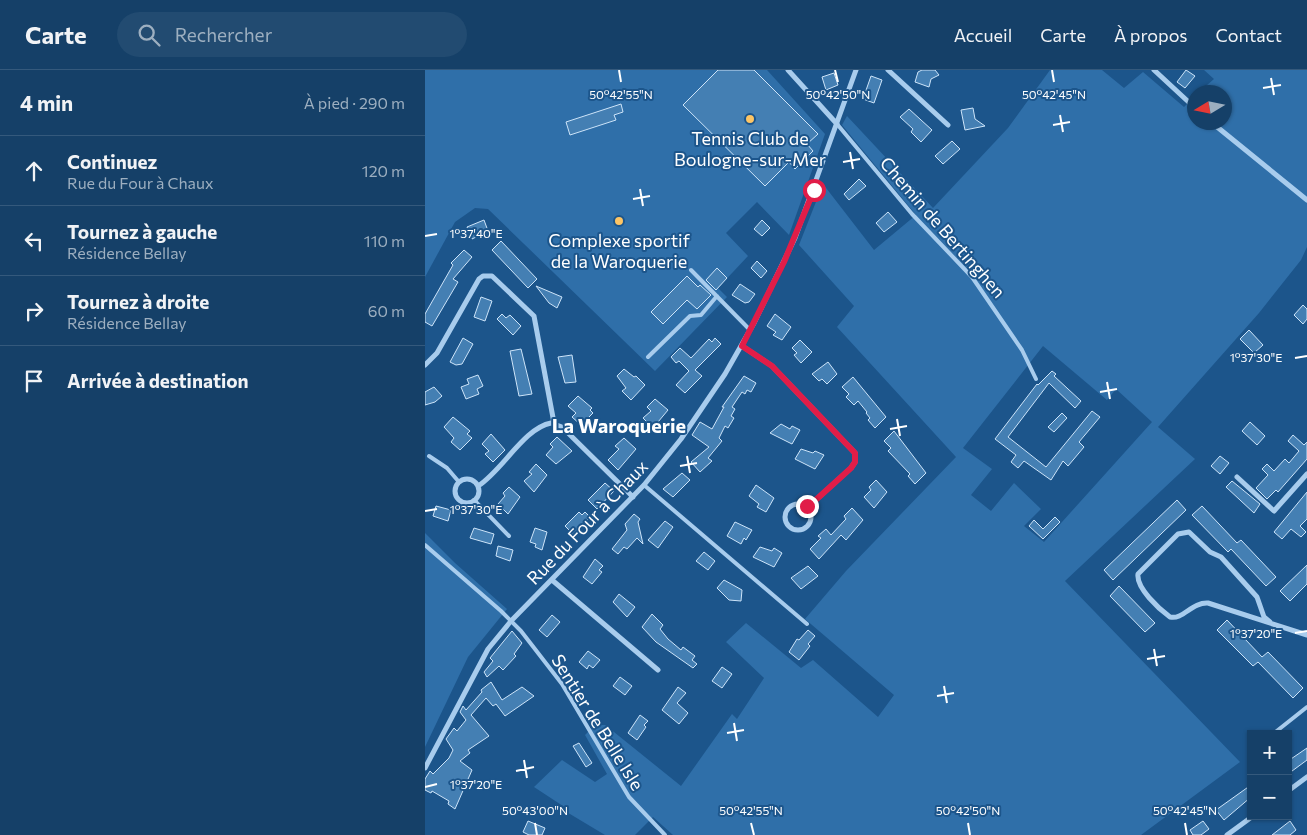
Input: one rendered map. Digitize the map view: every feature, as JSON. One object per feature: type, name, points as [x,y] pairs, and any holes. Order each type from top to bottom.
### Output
[{"type":"street","points":[[788,70],[837,124]]},
{"type":"street","name":"Rue du Four à Chaux","points":[[425,768],[482,659],[511,621],[644,485],[694,421],[742,346],[795,238],[856,70]]},
{"type":"street","points":[[888,70],[948,125]]},
{"type":"street","points":[[1154,70],[1187,100]]},
{"type":"street","points":[[1221,130],[1307,200]]},
{"type":"street","points":[[425,372],[425,365],[437,353],[479,279],[483,276],[492,276],[534,316],[554,423]]},
{"type":"street","points":[[742,346],[772,366],[855,453],[855,462],[851,468],[808,507]]},
{"type":"street","points":[[478,486],[539,427],[554,423],[562,428],[633,497]]},
{"type":"street","points":[[1237,477],[1273,511],[1307,474]]},
{"type":"street","points":[[471,479],[478,486],[479,494],[475,500],[465,503],[458,498],[455,489],[459,482],[471,479]]},
{"type":"street","points":[[799,503],[808,507],[812,518],[808,526],[799,530],[789,526],[785,516],[789,508],[799,503]]},
{"type":"street","points":[[1270,622],[1264,617],[1257,597],[1219,556],[1210,552],[1189,532],[1178,534],[1139,574],[1138,581],[1141,587],[1167,616],[1173,618],[1193,606],[1204,603],[1270,622],[1307,636]]},
{"type":"street","points":[[552,580],[658,670]]},
{"type":"street","points":[[1292,788],[1307,777]]},
{"type":"street","points":[[1227,835],[1248,820]]},
{"type":"lane","name":"Chemin de Bertinghen","points":[[837,124],[911,214],[972,277],[1022,350],[1036,379]]},
{"type":"lane","points":[[691,270],[750,330]]},
{"type":"lane","points":[[648,357],[690,316],[701,315],[717,296]]},
{"type":"lane","points":[[429,456],[447,468],[459,482]]},
{"type":"lane","points":[[644,485],[807,624]]},
{"type":"lane","points":[[475,500],[509,536]]},
{"type":"lane","name":"Sentier de Belle Isle","points":[[425,545],[511,621],[562,684],[629,797],[665,835]]},
{"type":"lane","points":[[1278,730],[1307,707]]},
{"type":"shaded area","name":"Complexe sportif de la Waroquerie","points":[[425,70],[767,70],[825,134],[789,235],[757,202],[726,233],[748,256],[718,288],[727,297],[655,371],[488,209],[475,208],[455,222],[425,277]]},
{"type":"shaded area","points":[[1050,70],[1102,70],[1124,88],[1143,72],[1184,107],[1187,104],[1187,130],[1232,130],[1232,85],[1207,85],[1214,79],[1204,70],[1307,70],[1307,247],[1301,260],[1259,313],[1158,427],[1195,459],[1065,581],[1240,762],[1141,835],[673,835],[653,817],[635,835],[605,835],[565,811],[566,808],[534,787],[562,760],[595,782],[607,774],[585,735],[595,725],[605,725],[681,786],[732,714],[737,719],[764,678],[726,642],[746,623],[801,668],[813,660],[878,717],[894,695],[805,619],[846,571],[956,457],[837,327],[854,306],[799,245],[823,184],[874,250],[916,215],[842,125],[847,116],[933,208],[1008,128]],"holes":[[[1043,346],[1107,400],[1116,389],[1152,422],[1044,542],[1024,526],[1041,509],[1014,483],[991,511],[971,495],[992,469],[963,448]]]},
{"type":"shaded area","points":[[425,533],[455,563],[507,609],[468,657],[425,747]]},
{"type":"building","name":"Tennis Club de Boulogne-sur-Mer","points":[[718,70],[754,70],[818,134],[807,144],[813,151],[795,169],[789,162],[765,186],[683,105]]},
{"type":"building","points":[[922,70],[935,70],[939,75],[931,79],[929,87],[915,82],[918,72]]},
{"type":"building","points":[[1186,70],[1195,76],[1185,88],[1177,82]]},
{"type":"building","points":[[834,73],[838,85],[826,90],[822,77]]},
{"type":"building","points":[[871,76],[882,80],[874,103],[863,99]]},
{"type":"building","points":[[621,104],[623,112],[614,115],[616,120],[570,135],[566,122]]},
{"type":"building","points":[[973,108],[975,119],[985,126],[965,130],[961,110]]},
{"type":"building","points":[[909,109],[932,130],[921,142],[911,132],[913,129],[900,117]]},
{"type":"building","points":[[952,141],[960,149],[943,164],[935,156]]},
{"type":"building","points":[[859,179],[866,186],[849,200],[844,194]]},
{"type":"building","points":[[888,212],[897,222],[884,232],[876,223]]},
{"type":"building","points":[[484,220],[488,231],[472,239],[467,227]]},
{"type":"building","points":[[762,220],[770,228],[762,236],[754,229]]},
{"type":"building","points":[[501,241],[537,279],[528,288],[492,250]]},
{"type":"building","points":[[464,250],[472,257],[453,279],[458,282],[432,326],[425,322],[425,314],[453,265],[451,263]]},
{"type":"building","points":[[757,261],[767,271],[761,278],[751,268]]},
{"type":"building","points":[[717,268],[727,278],[716,290],[706,280]]},
{"type":"building","points":[[687,276],[698,287],[700,285],[711,295],[697,309],[687,300],[663,324],[651,312]]},
{"type":"building","points":[[740,284],[755,294],[749,302],[745,303],[732,295]]},
{"type":"building","points":[[536,286],[562,297],[557,308],[549,303]]},
{"type":"building","points":[[481,297],[492,301],[485,321],[474,317]]},
{"type":"building","points":[[1303,305],[1307,309],[1307,319],[1303,324],[1294,315]]},
{"type":"building","points":[[502,314],[506,318],[510,315],[521,326],[513,335],[497,319]]},
{"type":"building","points":[[775,314],[791,327],[782,340],[773,335],[776,332],[767,326]]},
{"type":"building","points":[[1249,330],[1263,345],[1254,353],[1240,339]]},
{"type":"building","points":[[463,338],[473,344],[462,364],[456,365],[450,362]]},
{"type":"building","points":[[715,338],[721,344],[695,370],[702,376],[685,393],[676,385],[689,371],[679,361],[676,363],[671,357],[680,348],[691,358],[709,339],[712,342]]},
{"type":"building","points":[[800,340],[812,352],[801,363],[794,355],[797,353],[792,348]]},
{"type":"building","points":[[521,349],[532,394],[519,396],[510,351]]},
{"type":"building","points":[[572,355],[576,382],[565,383],[558,357]]},
{"type":"building","points":[[828,362],[837,374],[827,384],[822,379],[819,381],[812,374]]},
{"type":"building","points":[[624,369],[634,377],[636,376],[645,385],[631,400],[622,391],[626,388],[617,376]]},
{"type":"building","points":[[1052,371],[1056,374],[1054,376],[1081,401],[1075,408],[1049,383],[1008,437],[1046,467],[1092,411],[1100,417],[1079,442],[1084,447],[1068,466],[1063,461],[1051,480],[1024,461],[1018,468],[1011,462],[1016,455],[995,439],[1037,384]]},
{"type":"building","points":[[478,375],[483,386],[477,389],[479,394],[466,399],[461,387],[469,384],[467,379]]},
{"type":"building","points":[[744,376],[756,383],[751,392],[747,390],[745,394],[742,392],[732,407],[735,409],[731,416],[734,418],[728,428],[725,426],[719,438],[722,441],[708,458],[712,461],[700,472],[691,462],[709,447],[692,435],[700,422],[712,429],[724,407],[722,407]]},
{"type":"building","points":[[853,377],[886,417],[875,428],[868,420],[870,418],[867,412],[858,401],[854,405],[846,397],[849,394],[842,387]]},
{"type":"building","points":[[434,387],[442,396],[435,402],[425,405],[425,392]]},
{"type":"building","points":[[578,396],[592,408],[590,410],[593,413],[581,425],[572,417],[576,413],[568,406]]},
{"type":"building","points":[[655,399],[668,410],[653,428],[643,418],[651,411],[647,407]]},
{"type":"building","points":[[1062,413],[1067,418],[1054,432],[1048,427]]},
{"type":"building","points":[[453,417],[470,431],[467,434],[472,438],[460,450],[451,442],[454,438],[444,427]]},
{"type":"building","points":[[1250,422],[1265,436],[1257,445],[1242,431]]},
{"type":"building","points":[[781,424],[790,429],[792,426],[800,430],[792,444],[770,433]]},
{"type":"building","points":[[894,431],[926,473],[915,484],[908,476],[910,474],[888,451],[891,448],[884,441]]},
{"type":"building","points":[[491,434],[505,450],[493,462],[485,454],[489,451],[482,444]]},
{"type":"building","points":[[1293,435],[1304,445],[1307,442],[1307,459],[1278,492],[1276,490],[1267,499],[1256,488],[1268,475],[1262,469],[1267,464],[1274,471],[1285,459],[1289,463],[1299,451],[1288,441]]},
{"type":"building","points":[[557,437],[572,451],[556,464],[546,455],[553,447],[550,444]]},
{"type":"building","points":[[624,438],[636,449],[618,470],[608,460],[619,449],[615,446]]},
{"type":"building","points":[[801,449],[813,453],[815,451],[824,455],[815,469],[795,459]]},
{"type":"building","points":[[1220,456],[1229,463],[1220,474],[1211,466]]},
{"type":"building","points":[[536,464],[547,475],[534,492],[524,481],[532,474],[529,472]]},
{"type":"building","points":[[682,473],[690,480],[673,497],[663,489]]},
{"type":"building","points":[[876,480],[887,492],[874,508],[864,497],[871,490],[869,487]]},
{"type":"building","points":[[1232,481],[1260,504],[1254,513],[1226,487]]},
{"type":"building","points":[[605,483],[614,491],[597,509],[588,500]]},
{"type":"building","points":[[756,485],[774,498],[766,512],[757,507],[759,504],[749,496]]},
{"type":"building","points":[[509,487],[520,497],[508,514],[498,504],[505,496],[503,493]]},
{"type":"building","points":[[1307,492],[1307,519],[1300,526],[1306,532],[1301,537],[1291,529],[1282,539],[1274,532]]},
{"type":"building","points":[[1177,500],[1186,510],[1113,580],[1104,570]]},
{"type":"building","points":[[436,506],[451,510],[448,521],[433,516]]},
{"type":"building","points":[[1202,506],[1237,543],[1241,540],[1276,577],[1266,586],[1231,549],[1228,552],[1192,515]]},
{"type":"building","points":[[852,508],[863,520],[846,540],[841,535],[819,559],[810,549],[821,538],[818,536],[826,529],[831,535],[846,519],[844,516]]},
{"type":"building","points":[[579,512],[582,515],[585,512],[590,517],[574,535],[565,526]]},
{"type":"building","points":[[634,514],[640,519],[638,522],[643,544],[637,538],[627,549],[624,547],[618,554],[612,549],[627,530],[625,524]]},
{"type":"building","points":[[1055,517],[1060,522],[1043,539],[1029,526],[1034,520],[1043,529]]},
{"type":"building","points":[[665,521],[673,527],[658,548],[648,540]]},
{"type":"building","points":[[735,522],[752,530],[741,544],[727,536]]},
{"type":"building","points":[[474,528],[494,534],[491,544],[470,538]]},
{"type":"building","points":[[535,528],[547,532],[542,550],[535,547],[536,544],[530,542]]},
{"type":"building","points":[[498,546],[513,550],[510,561],[496,556]]},
{"type":"building","points":[[760,547],[772,551],[774,548],[782,553],[774,567],[753,557]]},
{"type":"building","points":[[704,552],[715,561],[708,570],[696,561]]},
{"type":"building","points":[[595,559],[603,566],[599,570],[602,572],[592,584],[583,577]]},
{"type":"building","points":[[1307,565],[1307,584],[1290,601],[1280,591]]},
{"type":"building","points":[[808,566],[818,576],[801,589],[791,578]]},
{"type":"building","points":[[724,580],[742,590],[741,601],[729,600],[717,588]]},
{"type":"building","points":[[1119,586],[1155,623],[1145,632],[1110,596]]},
{"type":"building","points":[[619,594],[635,607],[627,617],[613,602]]},
{"type":"building","points":[[652,614],[663,625],[660,629],[668,639],[681,650],[683,647],[695,656],[692,660],[697,664],[693,668],[656,642],[642,627]]},
{"type":"building","points":[[552,615],[560,622],[547,637],[539,630]]},
{"type":"building","points":[[1227,620],[1262,657],[1268,652],[1303,688],[1293,698],[1258,662],[1253,666],[1217,630]]},
{"type":"building","points":[[808,630],[815,636],[799,660],[789,652],[797,639],[799,640]]},
{"type":"building","points":[[512,631],[522,643],[514,654],[516,656],[503,670],[499,666],[487,677],[484,672],[493,661],[490,658]]},
{"type":"building","points":[[588,651],[600,660],[593,668],[589,665],[587,669],[579,662]]},
{"type":"building","points":[[722,667],[732,674],[722,688],[712,681]]},
{"type":"building","points":[[620,677],[632,686],[625,695],[613,686]]},
{"type":"building","points":[[491,682],[502,700],[522,687],[534,696],[505,716],[496,704],[493,706],[486,698],[471,715],[489,736],[468,750],[470,753],[460,761],[472,770],[455,809],[448,804],[449,801],[432,791],[431,793],[425,790],[425,779],[430,771],[433,774],[449,758],[453,750],[446,739],[454,728],[457,731],[466,720],[460,712],[463,706],[466,710],[482,692],[481,690]]},
{"type":"building","points":[[678,687],[686,693],[677,703],[688,713],[679,724],[662,710]]},
{"type":"building","points":[[640,715],[648,721],[637,740],[628,733]]},
{"type":"building","points":[[579,743],[592,763],[586,767],[573,746]]},
{"type":"building","points":[[1307,748],[1307,760],[1292,771],[1292,758]]},
{"type":"building","points":[[1247,788],[1247,800],[1224,820],[1216,810]]},
{"type":"building","points":[[528,821],[545,828],[542,835],[529,835],[523,832]]},
{"type":"building","points":[[1203,821],[1209,829],[1201,835],[1193,835],[1190,830]]},
{"type":"building","points":[[1290,821],[1296,830],[1290,835],[1272,835]]},
{"type":"place","name":"Tennis Club de Boulogne-sur-Mer","points":[[750,119]]},
{"type":"place","name":"Complexe sportif de la Waroquerie","points":[[619,221]]},
{"type":"district","name":"La Waroquerie","points":[[619,425]]},
{"type":"route","points":[[807,506],[851,468],[856,459],[855,453],[772,366],[742,346],[784,262],[814,190]]}]
